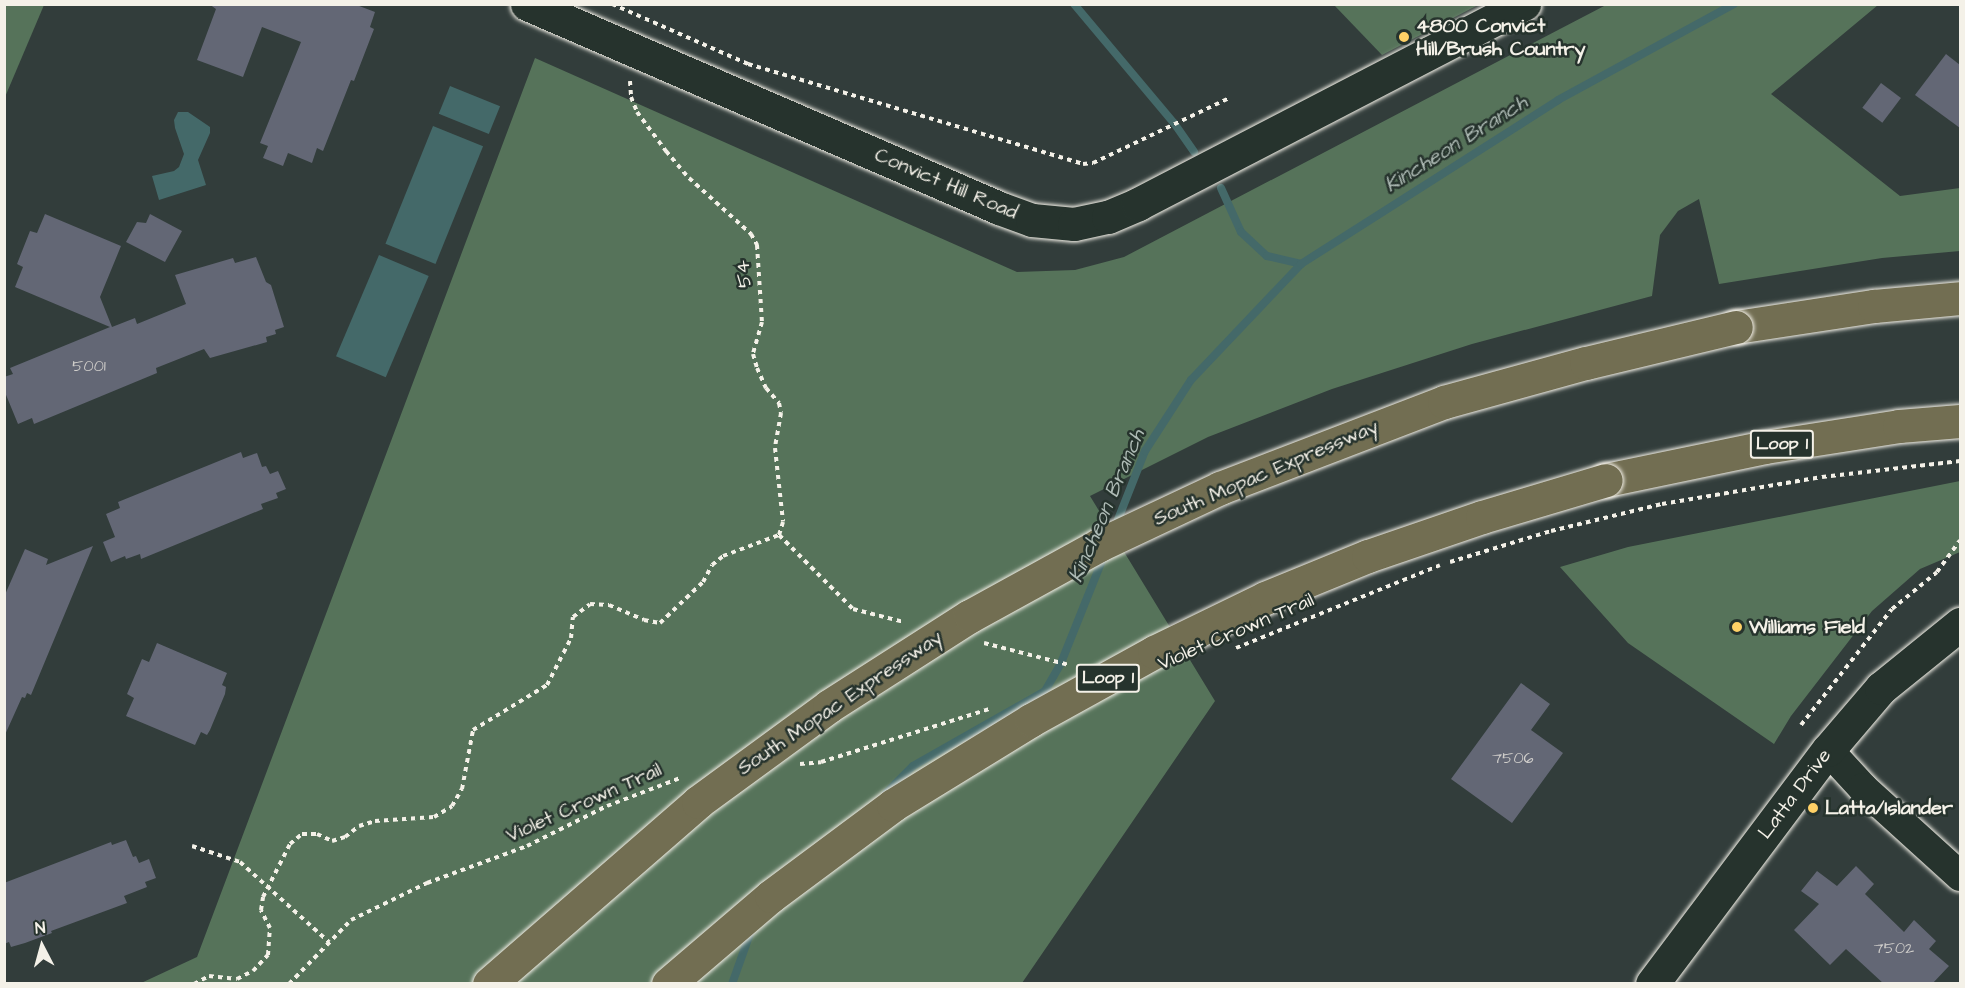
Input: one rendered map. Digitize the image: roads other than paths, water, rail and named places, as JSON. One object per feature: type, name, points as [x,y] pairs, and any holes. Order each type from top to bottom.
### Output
[{"type":"highway","name":"South Mopac Expressway","points":[[489,984],[698,802],[829,706],[970,616],[1099,545],[1220,488],[1444,402],[1586,363],[1736,327],[1874,306],[1960,298]]},
{"type":"highway","name":"Loop 1","points":[[668,984],[771,896],[892,805],[1031,720],[1154,652],[1265,598],[1368,556],[1482,517],[1606,480],[1765,447],[1899,426],[1960,421]]},
{"type":"street","name":"Convict Hill Road","points":[[527,4],[999,208],[1032,220],[1074,224],[1108,217],[1138,204],[1524,4]]},
{"type":"street","name":"Latta Drive","points":[[1652,984],[1828,750],[1881,688],[1922,652],[1960,624]]},
{"type":"street","points":[[1828,750],[1863,788],[1960,876]]},
{"type":"water","points":[[450,86],[500,106],[489,134],[439,114]]},
{"type":"water","points":[[178,112],[188,112],[210,127],[210,133],[198,160],[206,185],[159,200],[152,176],[174,171],[179,167],[184,154],[175,128],[174,120]]},
{"type":"water","points":[[433,126],[483,146],[435,264],[385,244]]},
{"type":"water","points":[[379,255],[429,276],[386,377],[336,356]]},
{"type":"waterway","points":[[1074,4],[1174,123],[1194,152]]},
{"type":"waterway","name":"Kincheon Branch","points":[[1115,527],[1145,451],[1191,380],[1301,264],[1558,100],[1734,4]]},
{"type":"waterway","points":[[1221,188],[1241,232],[1267,256],[1301,264]]},
{"type":"waterway","name":"Kincheon Branch","points":[[886,793],[913,766],[1045,691],[1061,663],[1105,553]]},
{"type":"waterway","name":"Kincheon Branch","points":[[732,984],[752,928]]},
{"type":"place","name":"4800 Convict Hill/Brush Country","points":[[1404,37]]},
{"type":"place","name":"Williams Field","points":[[1737,627]]},
{"type":"place","name":"Latta/Islander","points":[[1813,808]]}]
